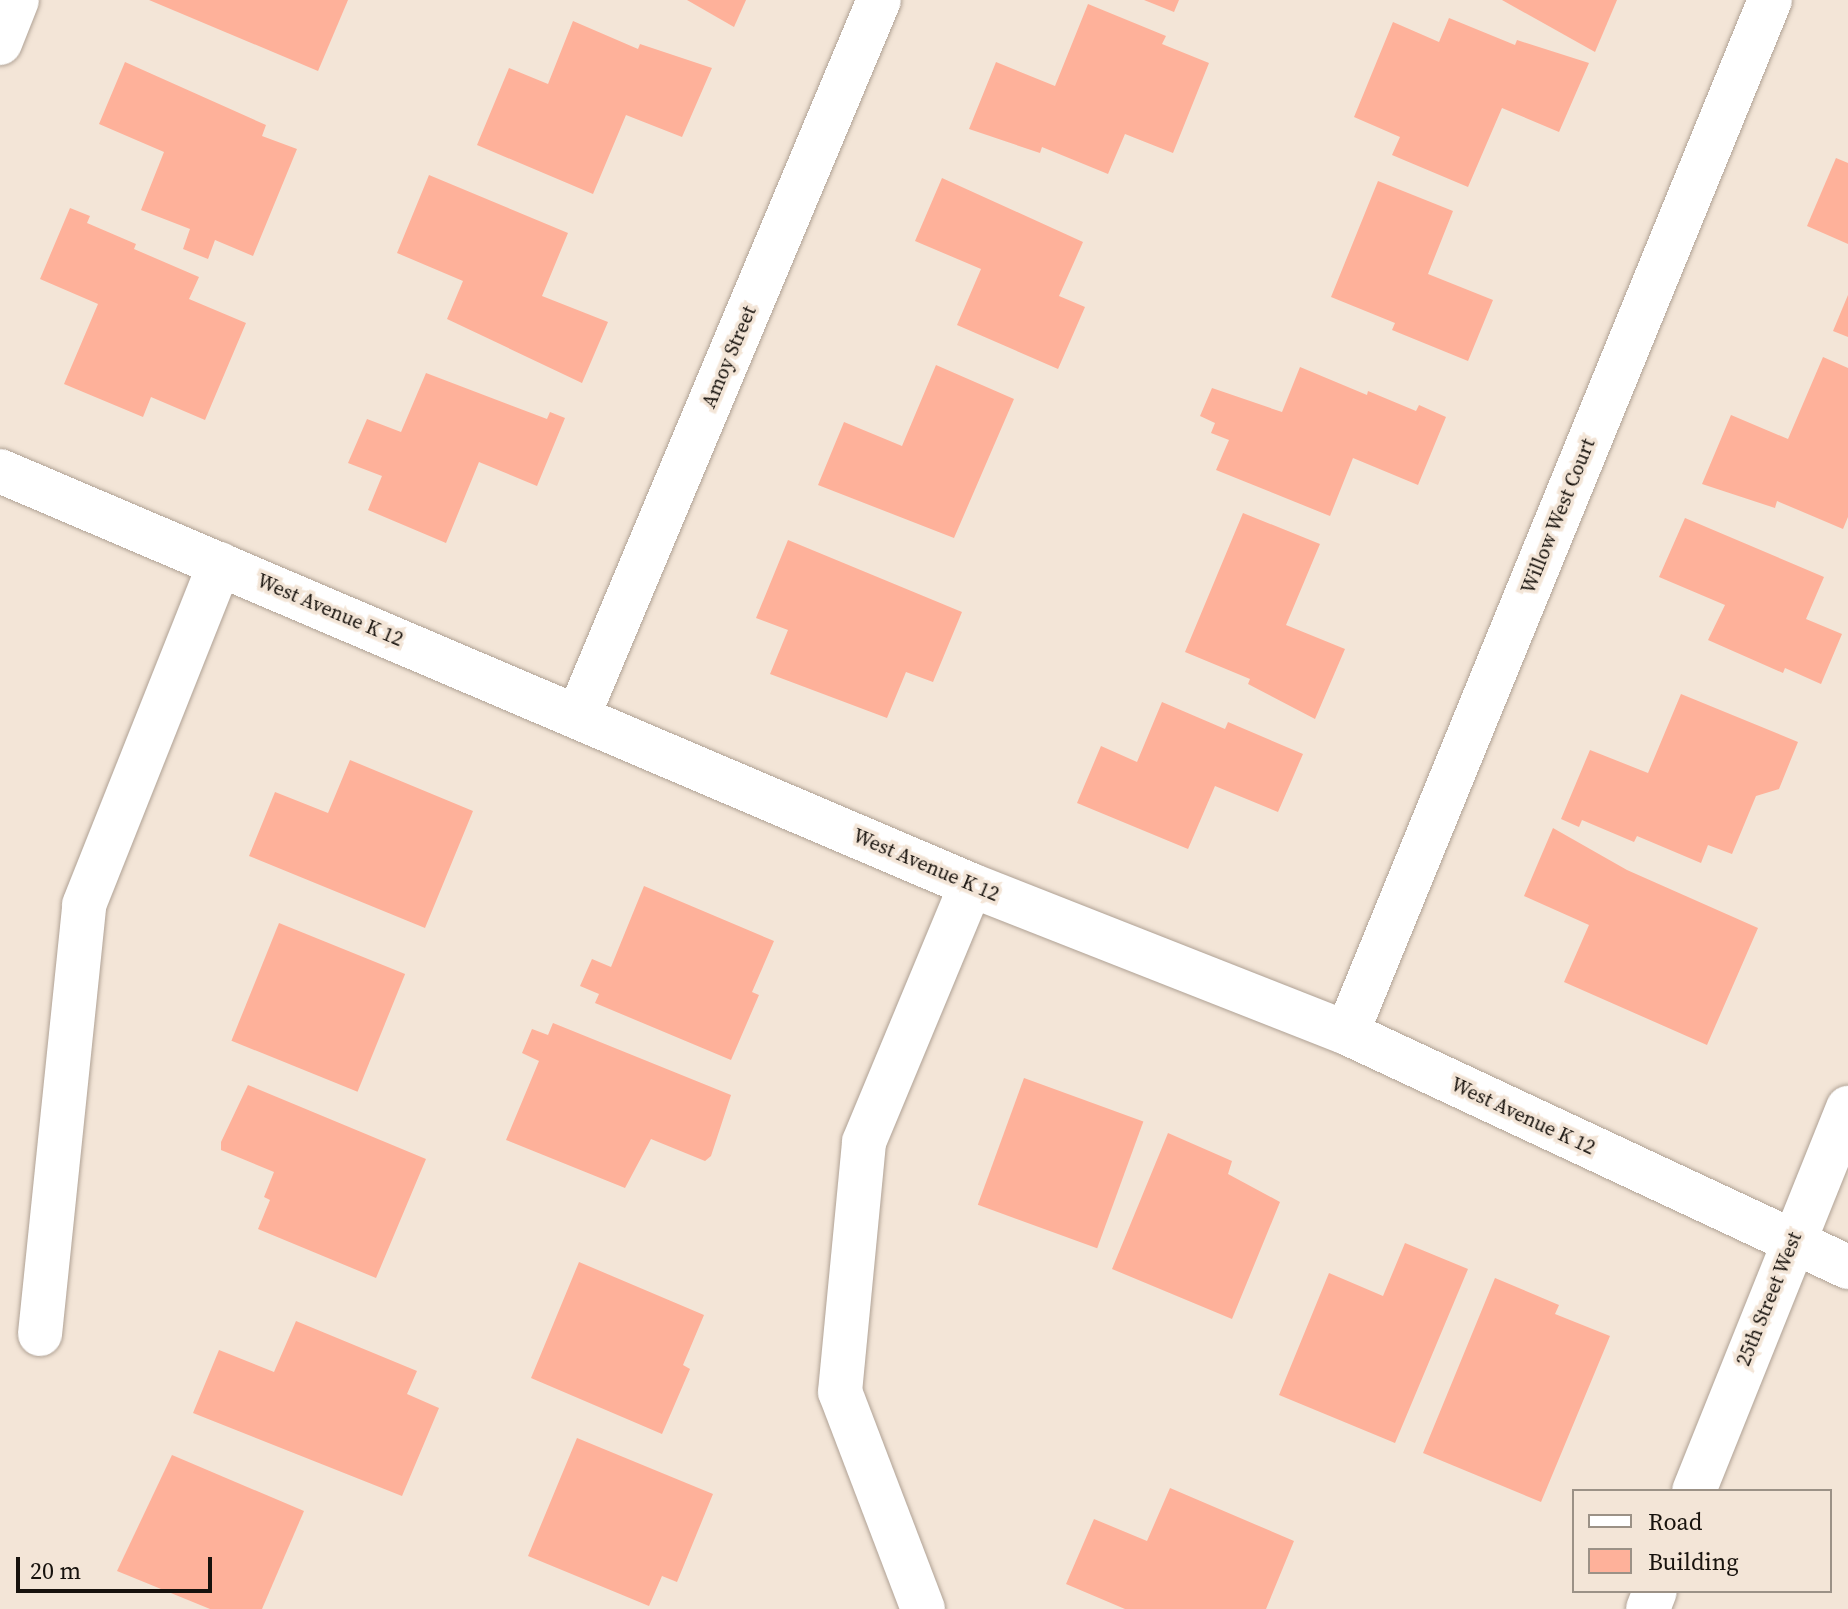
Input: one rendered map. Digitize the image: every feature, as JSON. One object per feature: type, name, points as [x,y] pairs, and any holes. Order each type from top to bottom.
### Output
[{"type":"street","points":[[0,43],[17,0]]},
{"type":"street","name":"Amoy Street","points":[[579,714],[879,0]]},
{"type":"street","name":"Willow West Court","points":[[1347,1033],[1770,0]]},
{"type":"street","name":"West Avenue K 12","points":[[0,471],[579,714],[971,885],[1347,1033],[1848,1267]]},
{"type":"street","points":[[40,1334],[84,905],[220,564]]},
{"type":"street","points":[[923,1609],[840,1392],[864,1142],[971,885]]},
{"type":"street","name":"25th Street West","points":[[1695,1489],[1790,1242],[1848,1108]]},
{"type":"building","points":[[149,0],[348,0],[318,71]]},
{"type":"building","points":[[687,0],[746,0],[734,27]]},
{"type":"building","points":[[1144,0],[1179,0],[1174,12]]},
{"type":"building","points":[[1502,0],[1617,0],[1595,52]]},
{"type":"building","points":[[1088,4],[1166,36],[1162,44],[1209,63],[1173,153],[1125,134],[1108,174],[1042,147],[1040,153],[969,129],[996,62],[1055,86]]},
{"type":"building","points":[[1449,18],[1515,45],[1517,40],[1589,63],[1559,132],[1502,108],[1468,187],[1392,155],[1400,137],[1354,117],[1393,22],[1439,42]]},
{"type":"building","points":[[573,21],[638,49],[640,44],[712,68],[682,137],[626,115],[593,194],[477,145],[509,68],[548,84]]},
{"type":"building","points":[[125,62],[266,125],[262,136],[297,149],[253,256],[215,240],[208,259],[183,249],[190,229],[141,210],[164,152],[99,124]]},
{"type":"building","points":[[1836,158],[1848,163],[1848,244],[1807,226]]},
{"type":"building","points":[[429,175],[568,233],[542,296],[608,322],[582,383],[447,319],[463,281],[397,253]]},
{"type":"building","points":[[942,178],[1083,242],[1059,296],[1085,307],[1058,369],[957,325],[981,269],[915,241]]},
{"type":"building","points":[[1378,181],[1453,211],[1428,274],[1493,300],[1468,361],[1392,330],[1395,323],[1331,297]]},
{"type":"building","points":[[70,208],[90,216],[87,223],[136,244],[134,249],[199,277],[189,299],[246,323],[205,420],[151,397],[143,417],[64,384],[98,304],[40,279]]},
{"type":"building","points":[[1848,295],[1848,337],[1833,331]]},
{"type":"building","points":[[1823,357],[1848,368],[1848,517],[1843,529],[1777,501],[1775,508],[1702,484],[1731,415],[1788,439]]},
{"type":"building","points":[[936,365],[1014,399],[954,538],[818,485],[844,422],[902,446]]},
{"type":"building","points":[[1300,367],[1367,395],[1368,391],[1416,411],[1419,405],[1446,417],[1418,485],[1353,458],[1330,516],[1216,470],[1229,440],[1211,433],[1215,423],[1200,416],[1212,388],[1282,412]]},
{"type":"building","points":[[426,373],[547,419],[550,412],[565,418],[537,486],[479,462],[446,543],[368,510],[382,476],[348,463],[367,419],[401,432]]},
{"type":"building","points":[[1243,513],[1320,544],[1286,625],[1345,649],[1315,719],[1248,684],[1250,679],[1185,652]]},
{"type":"building","points":[[1685,518],[1824,577],[1806,619],[1842,634],[1821,684],[1785,668],[1783,673],[1708,640],[1725,605],[1659,577]]},
{"type":"building","points":[[788,540],[962,612],[933,682],[906,672],[887,718],[770,674],[788,630],[756,618]]},
{"type":"building","points":[[1681,694],[1798,742],[1779,789],[1756,796],[1732,854],[1708,845],[1701,863],[1637,836],[1634,842],[1582,820],[1579,827],[1561,819],[1590,750],[1648,773]]},
{"type":"building","points":[[1162,702],[1225,729],[1228,722],[1303,754],[1278,812],[1215,786],[1188,849],[1077,803],[1101,746],[1137,762]]},
{"type":"building","points":[[350,760],[473,811],[425,928],[249,856],[275,792],[328,813]]},
{"type":"building","points":[[1553,828],[1627,870],[1758,928],[1707,1045],[1564,982],[1589,925],[1524,896]]},
{"type":"building","points":[[644,886],[774,941],[752,992],[759,995],[731,1060],[595,1003],[599,994],[580,986],[592,959],[611,967]]},
{"type":"building","points":[[279,923],[405,974],[358,1092],[231,1041]]},
{"type":"building","points":[[553,1023],[731,1095],[711,1156],[705,1161],[651,1139],[625,1188],[506,1140],[539,1061],[522,1053],[532,1029],[548,1035]]},
{"type":"building","points":[[1024,1078],[1143,1121],[1097,1248],[978,1205]]},
{"type":"building","points":[[248,1085],[426,1159],[376,1278],[258,1229],[270,1200],[264,1197],[274,1172],[221,1150],[221,1142]]},
{"type":"building","points":[[1168,1133],[1232,1161],[1228,1174],[1280,1202],[1232,1319],[1112,1269]]},
{"type":"building","points":[[1405,1243],[1468,1269],[1395,1443],[1279,1395],[1329,1273],[1383,1296]]},
{"type":"building","points":[[579,1262],[704,1315],[683,1365],[690,1369],[662,1434],[531,1378]]},
{"type":"building","points":[[1495,1278],[1559,1305],[1555,1314],[1610,1336],[1541,1502],[1423,1453]]},
{"type":"building","points":[[296,1321],[417,1371],[407,1394],[439,1408],[402,1496],[193,1413],[219,1350],[274,1372]]},
{"type":"building","points":[[577,1438],[713,1494],[677,1582],[662,1576],[649,1606],[528,1556]]},
{"type":"building","points":[[172,1455],[304,1511],[262,1609],[210,1609],[117,1571]]},
{"type":"building","points":[[1170,1488],[1294,1541],[1266,1609],[1125,1609],[1066,1584],[1094,1519],[1147,1541]]}]
